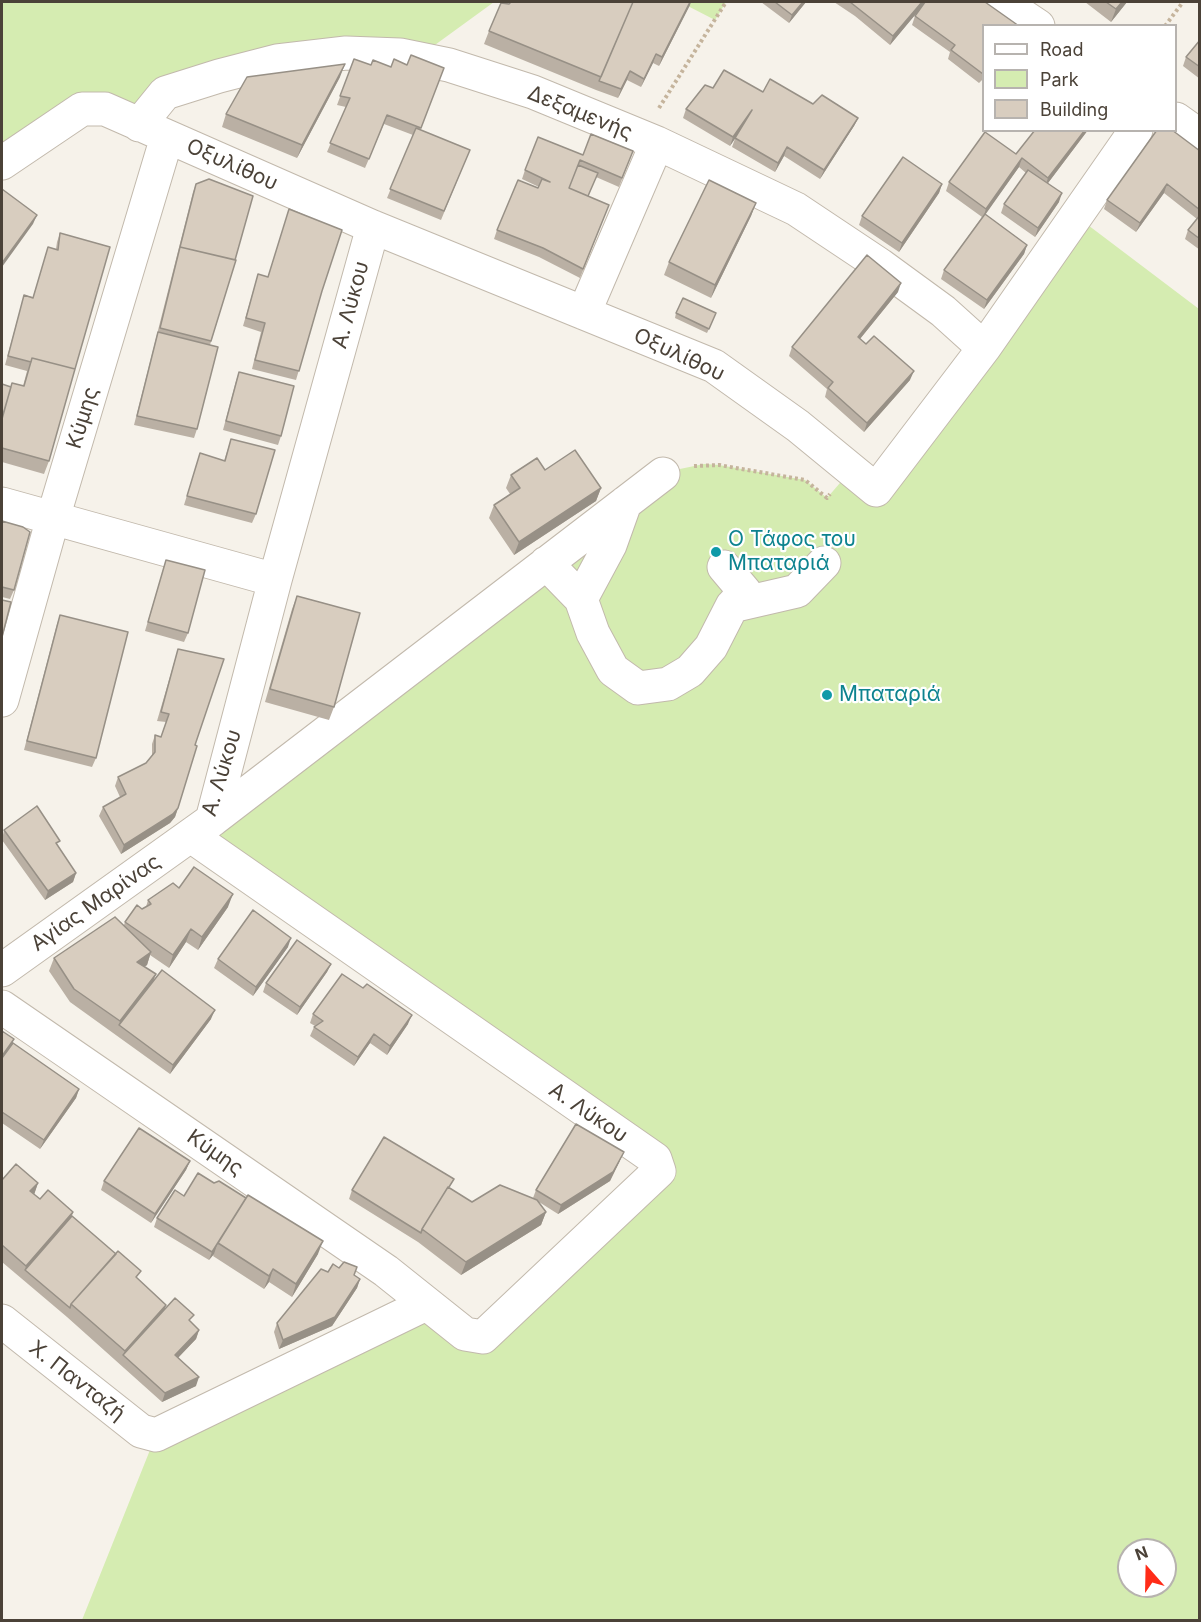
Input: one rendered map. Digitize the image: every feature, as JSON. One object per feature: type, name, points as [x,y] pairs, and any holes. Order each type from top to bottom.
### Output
[{"type":"street","points":[[1002,2],[1035,24]]},
{"type":"street","name":"Δεξαμενής","points":[[153,131],[165,93],[277,61],[346,53],[399,55],[449,65],[532,92],[649,140],[796,209],[880,265],[943,311],[984,348]]},
{"type":"street","name":"Οξυλίθου","points":[[2,163],[82,109],[105,109],[373,227],[714,366],[798,426],[876,490],[984,348],[1135,132]]},
{"type":"street","points":[[1177,120],[1200,136]]},
{"type":"street","name":"Κύμης","points":[[2,700],[53,518],[153,131]]},
{"type":"street","points":[[584,314],[649,140]]},
{"type":"street","name":"Α. Λύκου","points":[[373,227],[275,580],[201,828],[655,1159]]},
{"type":"street","name":"Αγίας Μαρίνας","points":[[2,970],[201,828],[663,474]]},
{"type":"street","points":[[581,599],[610,545],[625,502]]},
{"type":"street","points":[[2,504],[275,580]]},
{"type":"street","points":[[546,563],[581,599],[593,633],[613,670],[638,688],[668,684],[690,670],[711,647],[732,606],[745,592],[724,567]]},
{"type":"street","points":[[732,606],[797,591],[824,563]]},
{"type":"street","name":"Κύμης","points":[[2,1007],[386,1271],[465,1334],[483,1337],[659,1171],[655,1159]]},
{"type":"street","name":"Χ. Πανταζή","points":[[2,1321],[141,1431],[156,1435],[426,1304]]},
{"type":"path","points":[[649,140],[726,2]]},
{"type":"path","points":[[1166,24],[1183,2]]},
{"type":"path","points":[[663,474],[704,464],[719,465],[805,480],[827,498],[852,469]]},
{"type":"green space","points":[[2,2],[494,2],[417,58],[167,92],[139,125],[105,109],[2,163]]},
{"type":"green space","points":[[680,2],[726,2],[715,20]]},
{"type":"green space","points":[[1076,216],[1199,309],[1199,1620],[82,1620],[156,1435],[426,1304],[465,1334],[659,1171],[191,836],[675,470],[704,464],[719,465],[805,480],[827,498],[852,469],[876,489]]},
{"type":"building","points":[[633,2],[601,77],[489,31],[501,3]]},
{"type":"building","points":[[633,2],[690,2],[662,57],[656,54],[644,79],[630,71],[621,89],[599,81]]},
{"type":"building","points":[[775,2],[803,2],[792,15]]},
{"type":"building","points":[[850,2],[922,2],[893,36]]},
{"type":"building","points":[[925,2],[985,2],[1016,24],[982,24],[982,73],[951,50],[955,45],[915,16]]},
{"type":"building","points":[[1106,2],[1122,2],[1116,9]]},
{"type":"building","points":[[1200,40],[1200,67],[1186,57]]},
{"type":"building","points":[[411,55],[444,68],[421,128],[387,115],[369,159],[330,143],[350,98],[340,96],[354,59],[371,65],[373,60],[391,67],[394,59],[407,65]]},
{"type":"building","points":[[345,64],[302,145],[226,114],[247,77]]},
{"type":"building","points":[[724,70],[763,92],[770,79],[813,104],[822,95],[858,118],[824,170],[787,147],[778,163],[735,138],[752,110],[733,137],[686,109],[705,85],[713,88]]},
{"type":"building","points":[[416,128],[470,150],[444,211],[390,189]]},
{"type":"building","points":[[985,132],[1016,154],[1033,132],[1083,132],[1048,178],[1022,158],[986,209],[949,182]]},
{"type":"building","points":[[1156,132],[1175,132],[1200,151],[1200,210],[1167,184],[1140,223],[1107,200]]},
{"type":"building","points":[[591,134],[633,151],[622,178],[580,160],[569,188],[609,205],[583,269],[543,248],[497,230],[518,180],[538,188],[542,179],[550,182],[525,170],[538,137],[583,155]]},
{"type":"building","points":[[903,157],[942,184],[902,243],[862,216]]},
{"type":"building","points":[[578,165],[598,173],[588,196],[569,188]]},
{"type":"building","points":[[1028,170],[1062,193],[1038,228],[1004,204]]},
{"type":"building","points":[[209,179],[253,196],[235,260],[180,247],[196,184]]},
{"type":"building","points":[[709,180],[756,203],[715,285],[669,262]]},
{"type":"building","points":[[2,189],[37,215],[2,263]]},
{"type":"building","points":[[289,209],[342,230],[299,371],[255,360],[265,323],[246,318],[258,274],[268,277]]},
{"type":"building","points":[[985,214],[1027,245],[987,300],[944,270]]},
{"type":"building","points":[[1200,215],[1200,239],[1188,230]]},
{"type":"building","points":[[60,233],[110,247],[75,369],[32,358],[31,362],[8,356],[24,295],[33,298],[48,247],[58,250]]},
{"type":"building","points":[[180,247],[236,260],[211,341],[160,328]]},
{"type":"building","points":[[867,255],[901,283],[858,337],[866,344],[874,336],[914,371],[867,423],[828,388],[833,382],[792,347]]},
{"type":"building","points":[[683,298],[716,313],[709,329],[676,313]]},
{"type":"building","points":[[158,332],[218,347],[197,429],[137,416]]},
{"type":"building","points":[[32,358],[75,369],[49,461],[2,448],[2,419],[12,383],[24,386]]},
{"type":"building","points":[[239,372],[294,386],[281,436],[226,421]]},
{"type":"building","points":[[2,384],[11,387],[2,418]]},
{"type":"building","points":[[231,439],[275,450],[256,514],[187,496],[200,453],[225,461]]},
{"type":"building","points":[[575,450],[601,488],[519,542],[494,505],[520,488],[511,475],[537,458],[545,470]]},
{"type":"building","points":[[2,521],[23,527],[30,532],[14,590],[2,587]]},
{"type":"building","points":[[166,560],[205,570],[188,633],[148,622]]},
{"type":"building","points":[[297,596],[360,613],[334,707],[270,689]]},
{"type":"building","points":[[2,600],[11,602],[2,637]]},
{"type":"building","points":[[60,615],[128,632],[96,758],[27,741]]},
{"type":"building","points":[[178,649],[224,659],[195,745],[197,746],[178,808],[173,814],[124,845],[103,807],[126,794],[118,777],[146,763],[155,752],[155,735],[161,737],[169,714],[161,712]]},
{"type":"building","points":[[37,806],[60,841],[56,843],[76,873],[48,891],[4,830]]},
{"type":"building","points":[[194,867],[233,894],[202,937],[191,929],[173,955],[125,922],[137,905],[142,909],[151,904],[148,900],[173,883],[179,888]]},
{"type":"building","points":[[253,910],[291,938],[256,987],[218,959]]},
{"type":"building","points":[[115,917],[151,952],[137,962],[156,974],[120,1021],[74,989],[54,958]]},
{"type":"building","points":[[297,940],[331,964],[300,1007],[266,983]]},
{"type":"building","points":[[162,970],[215,1010],[173,1065],[119,1025]]},
{"type":"building","points":[[342,974],[363,988],[367,984],[412,1015],[390,1046],[374,1034],[358,1057],[314,1027],[323,1021],[313,1014]]},
{"type":"building","points":[[2,1031],[14,1039],[2,1056]]},
{"type":"building","points":[[13,1043],[79,1089],[44,1140],[2,1112],[2,1058]]},
{"type":"building","points":[[576,1124],[624,1152],[613,1172],[561,1205],[536,1190]]},
{"type":"building","points":[[139,1128],[190,1161],[155,1214],[104,1181]]},
{"type":"building","points":[[384,1137],[454,1179],[421,1233],[352,1190]]},
{"type":"building","points":[[16,1164],[38,1183],[30,1191],[40,1199],[48,1190],[73,1212],[26,1266],[2,1245],[2,1180]]},
{"type":"building","points":[[198,1173],[214,1183],[219,1181],[246,1198],[212,1252],[157,1218],[175,1190],[184,1196]]},
{"type":"building","points":[[500,1185],[537,1200],[546,1212],[466,1262],[422,1229],[448,1187],[472,1202]]},
{"type":"building","points":[[248,1195],[323,1241],[296,1284],[273,1269],[269,1276],[218,1243]]},
{"type":"building","points":[[72,1216],[116,1254],[71,1304],[70,1308],[25,1270]]},
{"type":"building","points":[[118,1251],[141,1271],[136,1277],[166,1305],[125,1351],[71,1304]]},
{"type":"building","points":[[344,1262],[357,1267],[354,1275],[360,1279],[335,1317],[283,1340],[277,1323],[321,1269],[328,1272],[333,1264],[339,1268]]},
{"type":"building","points":[[175,1298],[194,1315],[189,1320],[199,1330],[175,1355],[199,1377],[165,1393],[123,1355]]},
{"type":"place","name":"Ο Τάφος του Μπαταριά","points":[[716,552]]},
{"type":"place","name":"Μπαταριά","points":[[827,695]]}]
